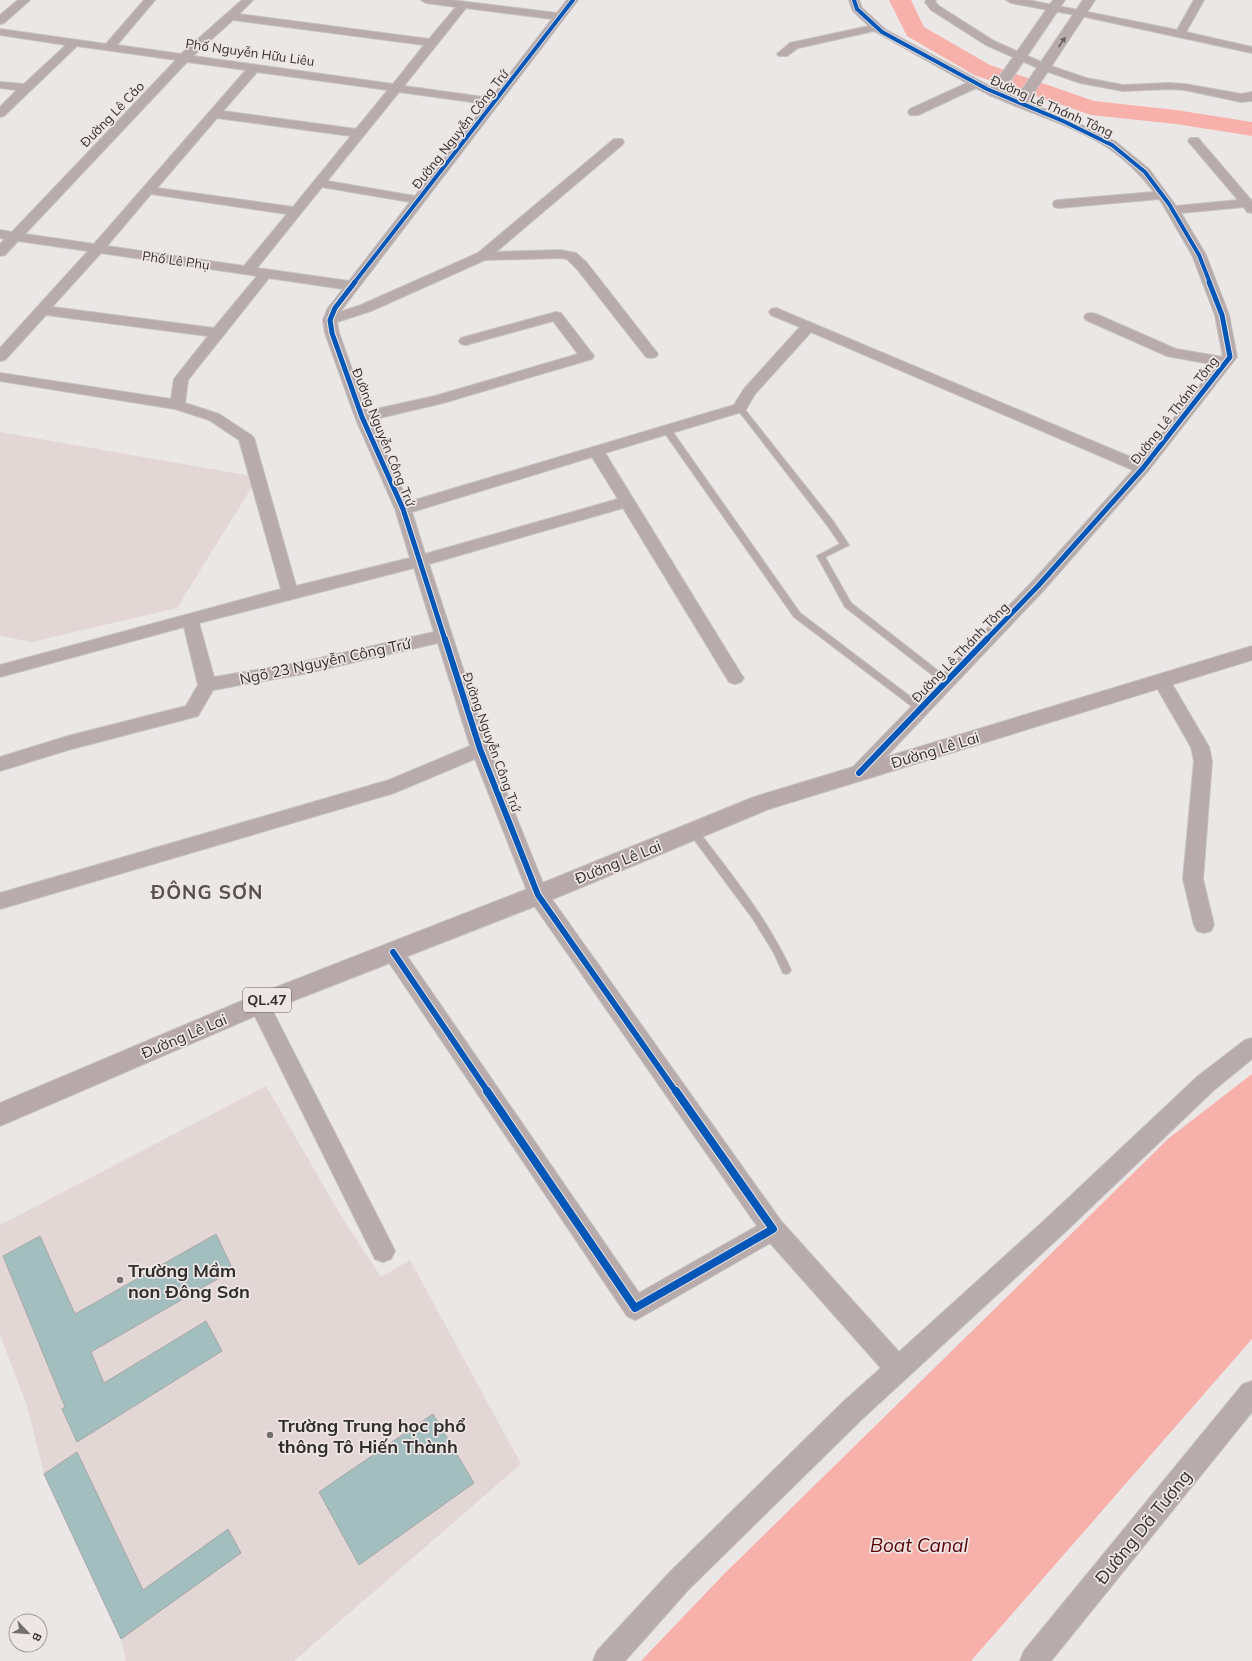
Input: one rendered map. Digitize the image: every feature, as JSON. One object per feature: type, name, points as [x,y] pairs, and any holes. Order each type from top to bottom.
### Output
[{"type":"highway","name":"Đường Lê Lai","points":[[0,1114],[259,1004],[538,895],[762,803],[1252,654]]},
{"type":"street","points":[[0,21],[25,0]]},
{"type":"street","points":[[109,47],[150,0]]},
{"type":"street","name":"Đường Lê Cảo","points":[[0,252],[185,57],[248,0]]},
{"type":"street","points":[[426,0],[463,5],[489,4],[560,17]]},
{"type":"street","name":"Đường Nguyễn Công Trứ","points":[[573,0],[335,308],[330,320],[332,333],[362,417],[403,509],[480,749],[538,895],[773,1229],[897,1368]]},
{"type":"street","name":"Đường Lê Thánh Tông","points":[[854,0],[856,9],[882,32],[976,83],[999,88],[1112,145],[1145,172],[1173,210],[1199,255],[1222,316],[1230,357],[1143,468],[1038,586],[859,774]]},
{"type":"street","points":[[931,0],[930,2],[935,8],[1018,61],[1042,70],[1110,87],[1185,87],[1242,98],[1250,98],[1252,96]]},
{"type":"street","points":[[1011,0],[1056,4],[1081,13],[1252,50]]},
{"type":"street","points":[[1023,99],[1089,0]]},
{"type":"street","points":[[1180,34],[1198,0]]},
{"type":"street","points":[[999,88],[1056,4]]},
{"type":"street","points":[[248,270],[463,5]]},
{"type":"street","points":[[231,16],[433,43]]},
{"type":"street","points":[[783,54],[794,45],[877,27]]},
{"type":"street","name":"Phố Nguyễn Hữu Liêu","points":[[0,32],[495,102]]},
{"type":"street","points":[[0,113],[75,42]]},
{"type":"street","points":[[0,357],[98,248],[255,67]]},
{"type":"street","points":[[914,112],[976,83]]},
{"type":"street","points":[[0,84],[27,88]]},
{"type":"street","points":[[215,114],[360,133]]},
{"type":"street","points":[[1194,141],[1249,206]]},
{"type":"street","points":[[330,320],[366,308],[484,256],[618,142]]},
{"type":"street","points":[[319,183],[419,200]]},
{"type":"street","points":[[148,190],[296,212]]},
{"type":"street","points":[[1059,204],[1163,195]]},
{"type":"street","points":[[1173,210],[1249,206]]},
{"type":"street","name":"Phố Lê Phụ","points":[[0,234],[352,286]]},
{"type":"street","points":[[484,256],[542,254],[570,256],[582,266],[651,354]]},
{"type":"street","points":[[177,405],[181,379],[266,273]]},
{"type":"street","points":[[42,310],[217,333]]},
{"type":"street","points":[[776,312],[1143,468]]},
{"type":"street","points":[[362,417],[438,400],[587,356],[556,316],[466,342]]},
{"type":"street","points":[[1092,317],[1172,353],[1226,362]]},
{"type":"street","points":[[403,509],[740,408],[749,392],[809,326]]},
{"type":"street","points":[[0,377],[177,405],[214,417],[246,438],[290,593]]},
{"type":"street","points":[[596,451],[735,678]]},
{"type":"street","points":[[0,671],[290,593],[419,561],[628,502]]},
{"type":"street","points":[[0,764],[68,743],[192,710],[207,685],[190,620]]},
{"type":"street","name":"Ngõ 23 Nguyễn Công Trứ","points":[[207,685],[362,656],[443,636]]},
{"type":"street","points":[[1162,681],[1200,747],[1202,761],[1194,879],[1204,925]]},
{"type":"street","points":[[0,901],[394,786],[480,749]]},
{"type":"street","points":[[393,952],[635,1308],[773,1229]]},
{"type":"street","points":[[259,1004],[383,1251]]},
{"type":"street","points":[[607,1661],[679,1581],[897,1368],[1056,1225],[1206,1083],[1252,1047]]},
{"type":"street","name":"Đường Dã Tượng","points":[[1034,1661],[1252,1393]]},
{"type":"lane","points":[[740,408],[830,523],[845,545],[821,556],[848,605],[947,682]]},
{"type":"lane","points":[[667,430],[797,615],[921,709]]},
{"type":"lane","points":[[693,831],[754,913],[778,949],[786,970]]},
{"type":"shaded area","points":[[0,432],[258,477],[177,608],[32,642],[0,636]]},
{"type":"shaded area","name":"Trường Trung học phổ thông Tô Hiến Thành","points":[[266,1086],[343,1219],[381,1277],[410,1260],[521,1464],[294,1661],[126,1661],[121,1639],[44,1474],[27,1406],[0,1335],[0,1225]]},
{"type":"water","name":"Boat Canal","points":[[1252,1074],[1252,1339],[971,1661],[641,1661],[723,1575],[1169,1138]]},
{"type":"building","points":[[216,1234],[233,1270],[91,1352],[104,1383],[206,1321],[222,1351],[77,1442],[62,1409],[65,1407],[3,1256],[40,1236],[75,1314]]},
{"type":"building","points":[[433,1414],[474,1483],[359,1565],[319,1492]]},
{"type":"building","points":[[77,1452],[143,1590],[228,1529],[241,1553],[121,1639],[44,1474]]},
{"type":"waterway","points":[[900,0],[915,31],[982,70],[1091,108],[1176,117],[1252,129]]},
{"type":"cycle path","points":[[393,952],[635,1308],[773,1229],[538,895],[480,749],[403,509],[362,417],[332,333],[330,320],[335,308],[573,0]]},
{"type":"cycle path","points":[[854,0],[857,9],[882,32],[987,89],[1063,121],[1112,145],[1145,172],[1169,204],[1199,255],[1222,315],[1230,357],[1143,468],[1038,586],[859,773]]},
{"type":"place","name":"Trường Mầm non Đông Sơn","points":[[120,1280]]},
{"type":"place","name":"Trường Trung học phổ thông Tô Hiến Thành","points":[[270,1435]]},
{"type":"district","name":"ĐÔNG SƠN","points":[[207,892]]}]
